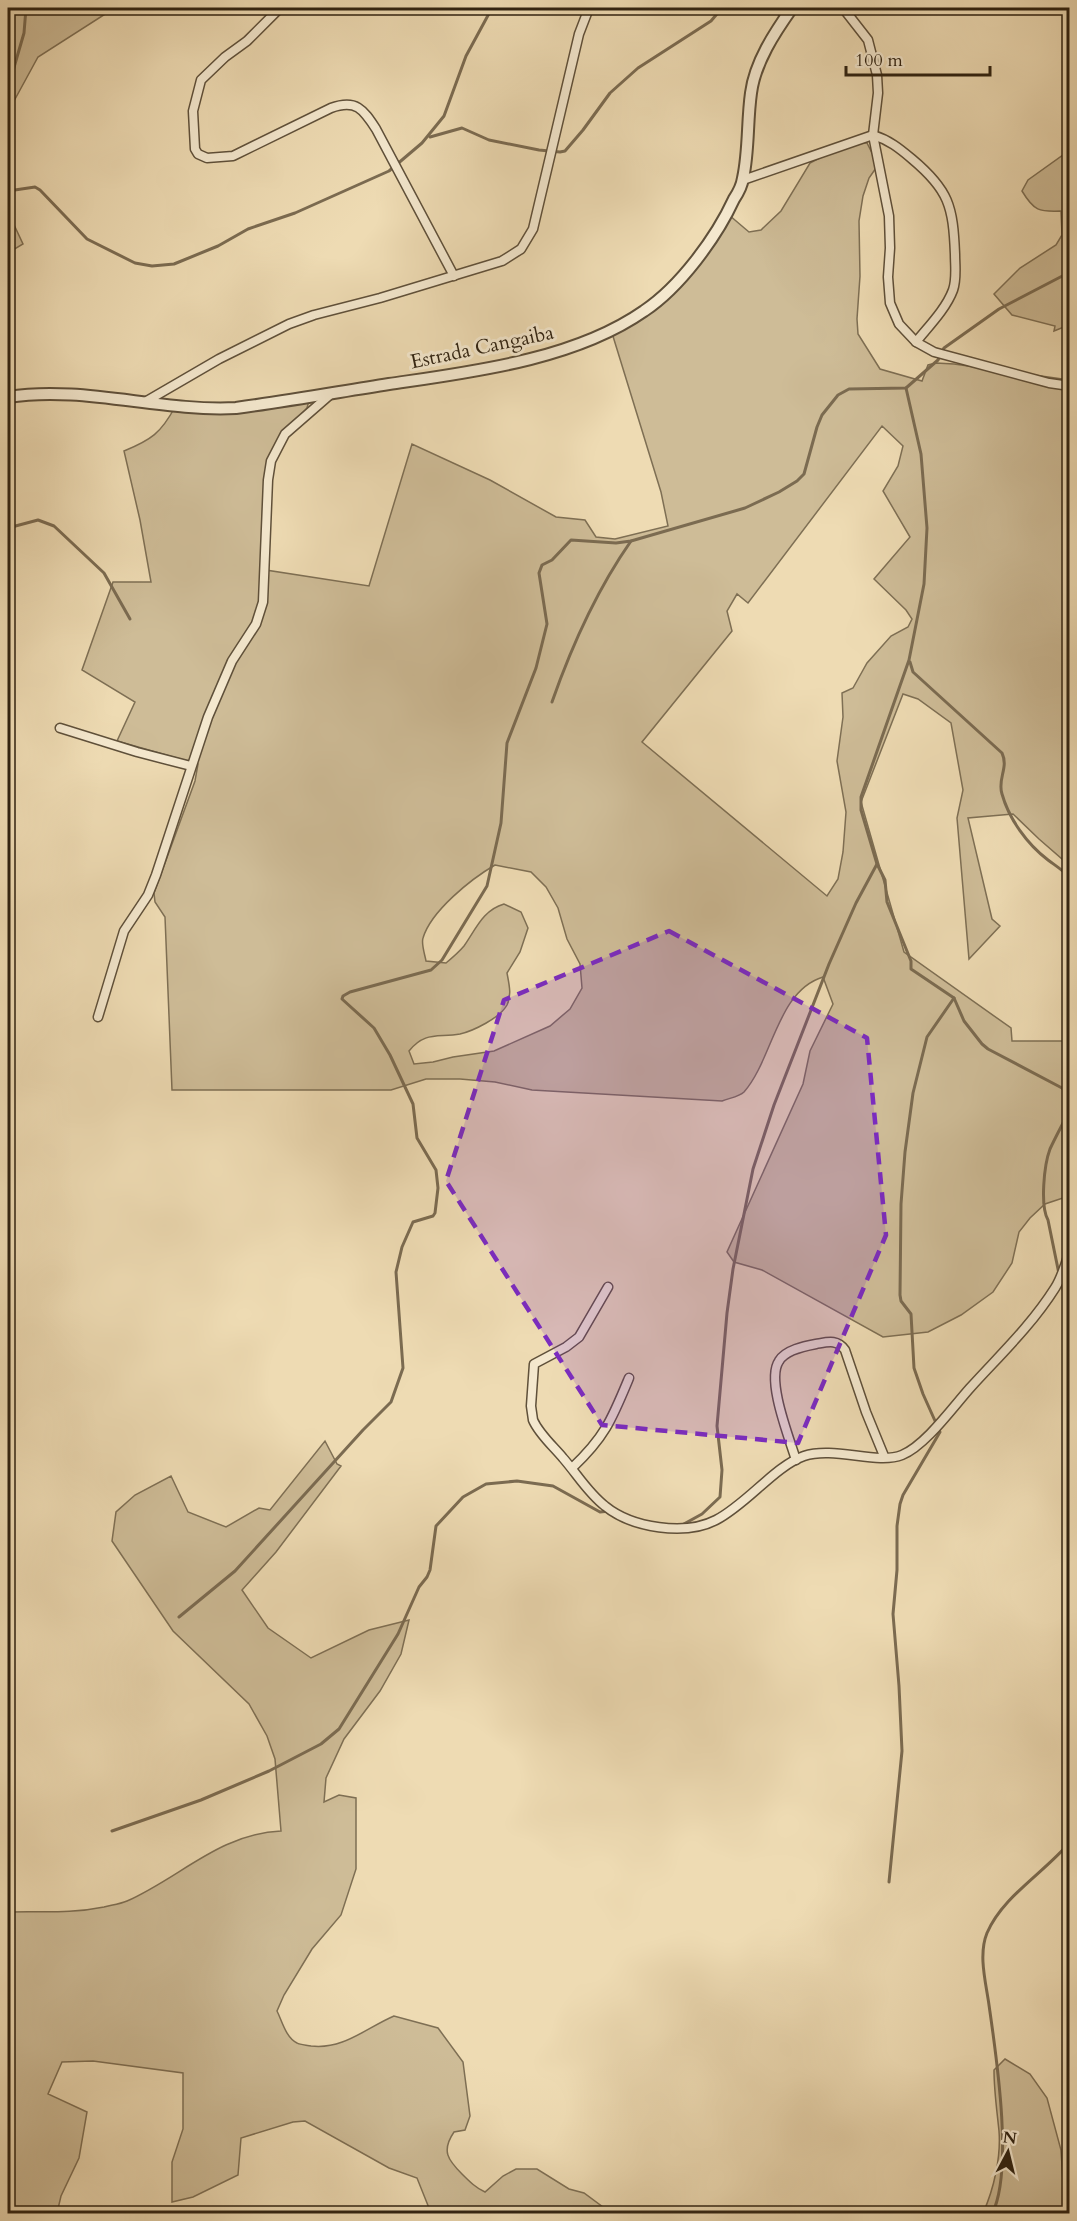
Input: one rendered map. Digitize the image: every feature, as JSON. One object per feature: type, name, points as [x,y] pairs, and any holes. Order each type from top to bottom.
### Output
[{"type":"street","points":[[279,8],[247,41],[225,57],[201,80],[194,111],[195,148],[198,154],[207,158],[232,156],[331,108],[346,103],[355,105],[368,116],[384,142],[454,276]]},
{"type":"street","points":[[145,402],[219,359],[289,324],[454,276],[508,258],[521,249],[531,235],[579,34],[588,8]]},
{"type":"street","points":[[777,8],[790,11]]},
{"type":"street","points":[[843,8],[868,40],[873,56],[878,93],[873,135],[889,216],[890,303],[898,324],[916,342],[934,352],[1049,383],[1070,386]]},
{"type":"street","name":"Estrada Cangaiba","points":[[8,397],[58,394],[208,408],[236,408],[488,368],[554,352],[618,327],[647,310],[681,277],[723,223],[743,180],[751,90],[757,69],[790,11]]},
{"type":"street","points":[[743,180],[873,135],[888,140],[932,176],[941,187],[951,211],[954,285],[945,305],[916,342]]},
{"type":"street","points":[[98,1017],[124,931],[148,895],[156,875],[191,766],[222,681],[261,613],[268,480],[274,452],[292,427],[333,393]]},
{"type":"street","points":[[60,728],[191,766]]},
{"type":"street","points":[[608,1287],[579,1336],[566,1347],[534,1364],[532,1420],[588,1491],[605,1507],[623,1518],[661,1527],[695,1528],[729,1513],[796,1460],[812,1454],[824,1452],[897,1456],[907,1453],[932,1432],[1019,1336],[1057,1285],[1070,1250]]},
{"type":"street","points":[[796,1460],[775,1386],[776,1367],[779,1359],[786,1353],[832,1341],[842,1345],[845,1350],[884,1456]]},
{"type":"street","points":[[572,1468],[594,1447],[604,1433],[629,1378]]},
{"type":"highlighted area","points":[[669,931],[867,1038],[886,1235],[798,1443],[602,1425],[446,1181],[504,1000]]},
{"type":"shaded area","points":[[8,8],[108,8],[110,11],[38,57],[8,112]]},
{"type":"shaded area","points":[[1069,133],[1069,325],[1054,331],[1055,326],[1012,315],[994,294],[1020,268],[1056,245],[1062,235],[1061,211],[1038,209],[1030,203],[1022,191],[1028,180],[1067,152]]},
{"type":"shaded area","points":[[857,142],[867,143],[874,157],[876,168],[869,178],[863,196],[859,221],[860,276],[857,319],[858,334],[880,369],[922,381],[928,365],[936,363],[1069,380],[1069,865],[1013,814],[968,818],[992,919],[1000,926],[969,959],[957,818],[963,790],[951,723],[918,699],[903,694],[861,802],[904,952],[1011,1028],[1012,1041],[1069,1041],[1069,1196],[1045,1204],[1030,1218],[1019,1232],[1012,1263],[993,1292],[961,1315],[928,1332],[883,1337],[762,1270],[734,1262],[727,1252],[803,1084],[810,1051],[833,1004],[823,977],[808,985],[795,996],[777,1027],[754,1078],[744,1092],[722,1101],[532,1090],[495,1082],[460,1079],[426,1079],[391,1090],[172,1090],[165,917],[155,902],[154,893],[195,781],[198,764],[117,741],[135,702],[82,670],[113,582],[151,582],[124,451],[154,435],[175,407],[310,397],[307,408],[290,428],[272,464],[271,488],[263,502],[262,522],[266,570],[369,586],[412,444],[490,480],[556,517],[585,520],[596,537],[615,539],[668,526],[661,492],[612,333],[651,308],[729,215],[749,232],[761,230],[781,211],[810,163],[840,147]],"holes":[[[882,426],[903,446],[898,466],[883,491],[910,537],[874,579],[906,610],[912,619],[908,627],[891,636],[867,663],[853,688],[842,693],[843,717],[837,761],[846,812],[838,879],[827,896],[642,742],[732,631],[727,611],[737,594],[748,603]],[[495,865],[531,872],[546,887],[558,908],[567,939],[580,964],[582,988],[570,1009],[550,1026],[494,1051],[414,1064],[409,1051],[421,1040],[432,1036],[460,1034],[472,1030],[504,1010],[509,1001],[507,973],[520,952],[528,928],[521,912],[504,904],[485,915],[464,946],[446,963],[426,961],[422,943],[427,928],[443,907],[464,887]]]},
{"type":"shaded area","points":[[8,212],[23,244],[8,253]]},
{"type":"shaded area","points":[[325,1441],[337,1464],[341,1466],[276,1552],[242,1590],[268,1628],[311,1658],[369,1630],[409,1620],[401,1654],[380,1691],[344,1739],[326,1778],[324,1802],[339,1795],[356,1798],[356,1869],[341,1915],[312,1949],[277,2011],[293,2041],[311,2046],[334,2045],[394,2016],[438,2028],[463,2062],[470,2116],[465,2130],[454,2132],[447,2150],[450,2160],[457,2169],[485,2192],[503,2176],[516,2169],[537,2169],[569,2189],[584,2193],[611,2213],[431,2213],[417,2178],[389,2168],[305,2121],[293,2122],[241,2138],[238,2175],[193,2197],[172,2202],[172,2162],[183,2129],[183,2073],[93,2061],[62,2062],[48,2094],[87,2112],[79,2158],[61,2196],[57,2213],[8,2213],[8,1912],[79,1911],[122,1903],[147,1891],[219,1848],[259,1834],[281,1831],[275,1759],[267,1736],[249,1704],[173,1631],[112,1541],[116,1512],[135,1495],[171,1476],[188,1512],[226,1527],[259,1508],[270,1510]]},
{"type":"shaded area","points":[[1005,2059],[1030,2074],[1047,2098],[1061,2150],[1065,2213],[983,2213],[993,2183],[999,2151],[994,2070]]},
{"type":"waterway","points":[[8,88],[24,33],[26,8]]},
{"type":"waterway","points":[[8,191],[35,187],[87,239],[135,263],[152,266],[174,264],[218,246],[248,229],[295,213],[389,171],[422,143],[444,116],[466,56],[492,8]]},
{"type":"waterway","points":[[430,137],[462,128],[489,140],[539,150],[565,151],[610,93],[638,68],[711,21],[722,8]]},
{"type":"waterway","points":[[179,1617],[235,1571],[391,1402],[403,1368],[396,1272],[402,1247],[413,1222],[433,1216],[435,1213],[438,1188],[436,1170],[417,1138],[413,1104],[390,1055],[374,1028],[342,999],[350,992],[431,970],[442,960],[487,886],[501,823],[507,743],[536,668],[547,624],[539,573],[542,565],[552,560],[571,540],[616,543],[631,541],[745,508],[779,492],[804,474],[822,415],[838,395],[849,389],[906,388],[938,360],[944,348],[999,309],[1070,272]]},
{"type":"waterway","points":[[906,388],[921,454],[927,528],[924,584],[909,660],[861,797],[861,810],[877,864],[885,880],[887,902],[911,961],[911,969],[954,998],[964,1021],[988,1049],[1062,1088],[1070,1095]]},
{"type":"waterway","points":[[8,528],[38,520],[54,526],[104,573],[130,619]]},
{"type":"waterway","points":[[552,702],[586,619],[631,541]]},
{"type":"waterway","points":[[910,662],[913,672],[1002,753],[1004,764],[1001,789],[1014,822],[1040,854],[1070,878]]},
{"type":"waterway","points":[[682,1525],[702,1514],[720,1497],[722,1470],[717,1426],[727,1313],[733,1269],[753,1169],[774,1105],[829,964],[856,903],[877,864]]},
{"type":"waterway","points":[[889,1882],[902,1751],[893,1614],[897,1570],[897,1526],[903,1495],[940,1432],[914,1368],[911,1314],[901,1301],[901,1204],[913,1093],[927,1037],[954,998]]},
{"type":"waterway","points":[[1059,1274],[1044,1205],[1044,1185],[1050,1149],[1070,1110]]},
{"type":"waterway","points":[[1061,1280],[1070,1320]]},
{"type":"waterway","points":[[1070,1413],[1070,1426]]},
{"type":"waterway","points":[[112,1831],[201,1800],[269,1771],[321,1744],[339,1729],[398,1634],[419,1587],[427,1577],[436,1526],[463,1497],[486,1484],[517,1481],[553,1486],[600,1512],[610,1511]]},
{"type":"waterway","points":[[992,2214],[1002,2170],[1003,2142],[999,2081],[984,1969],[984,1942],[994,1920],[1013,1896],[1070,1842]]}]
